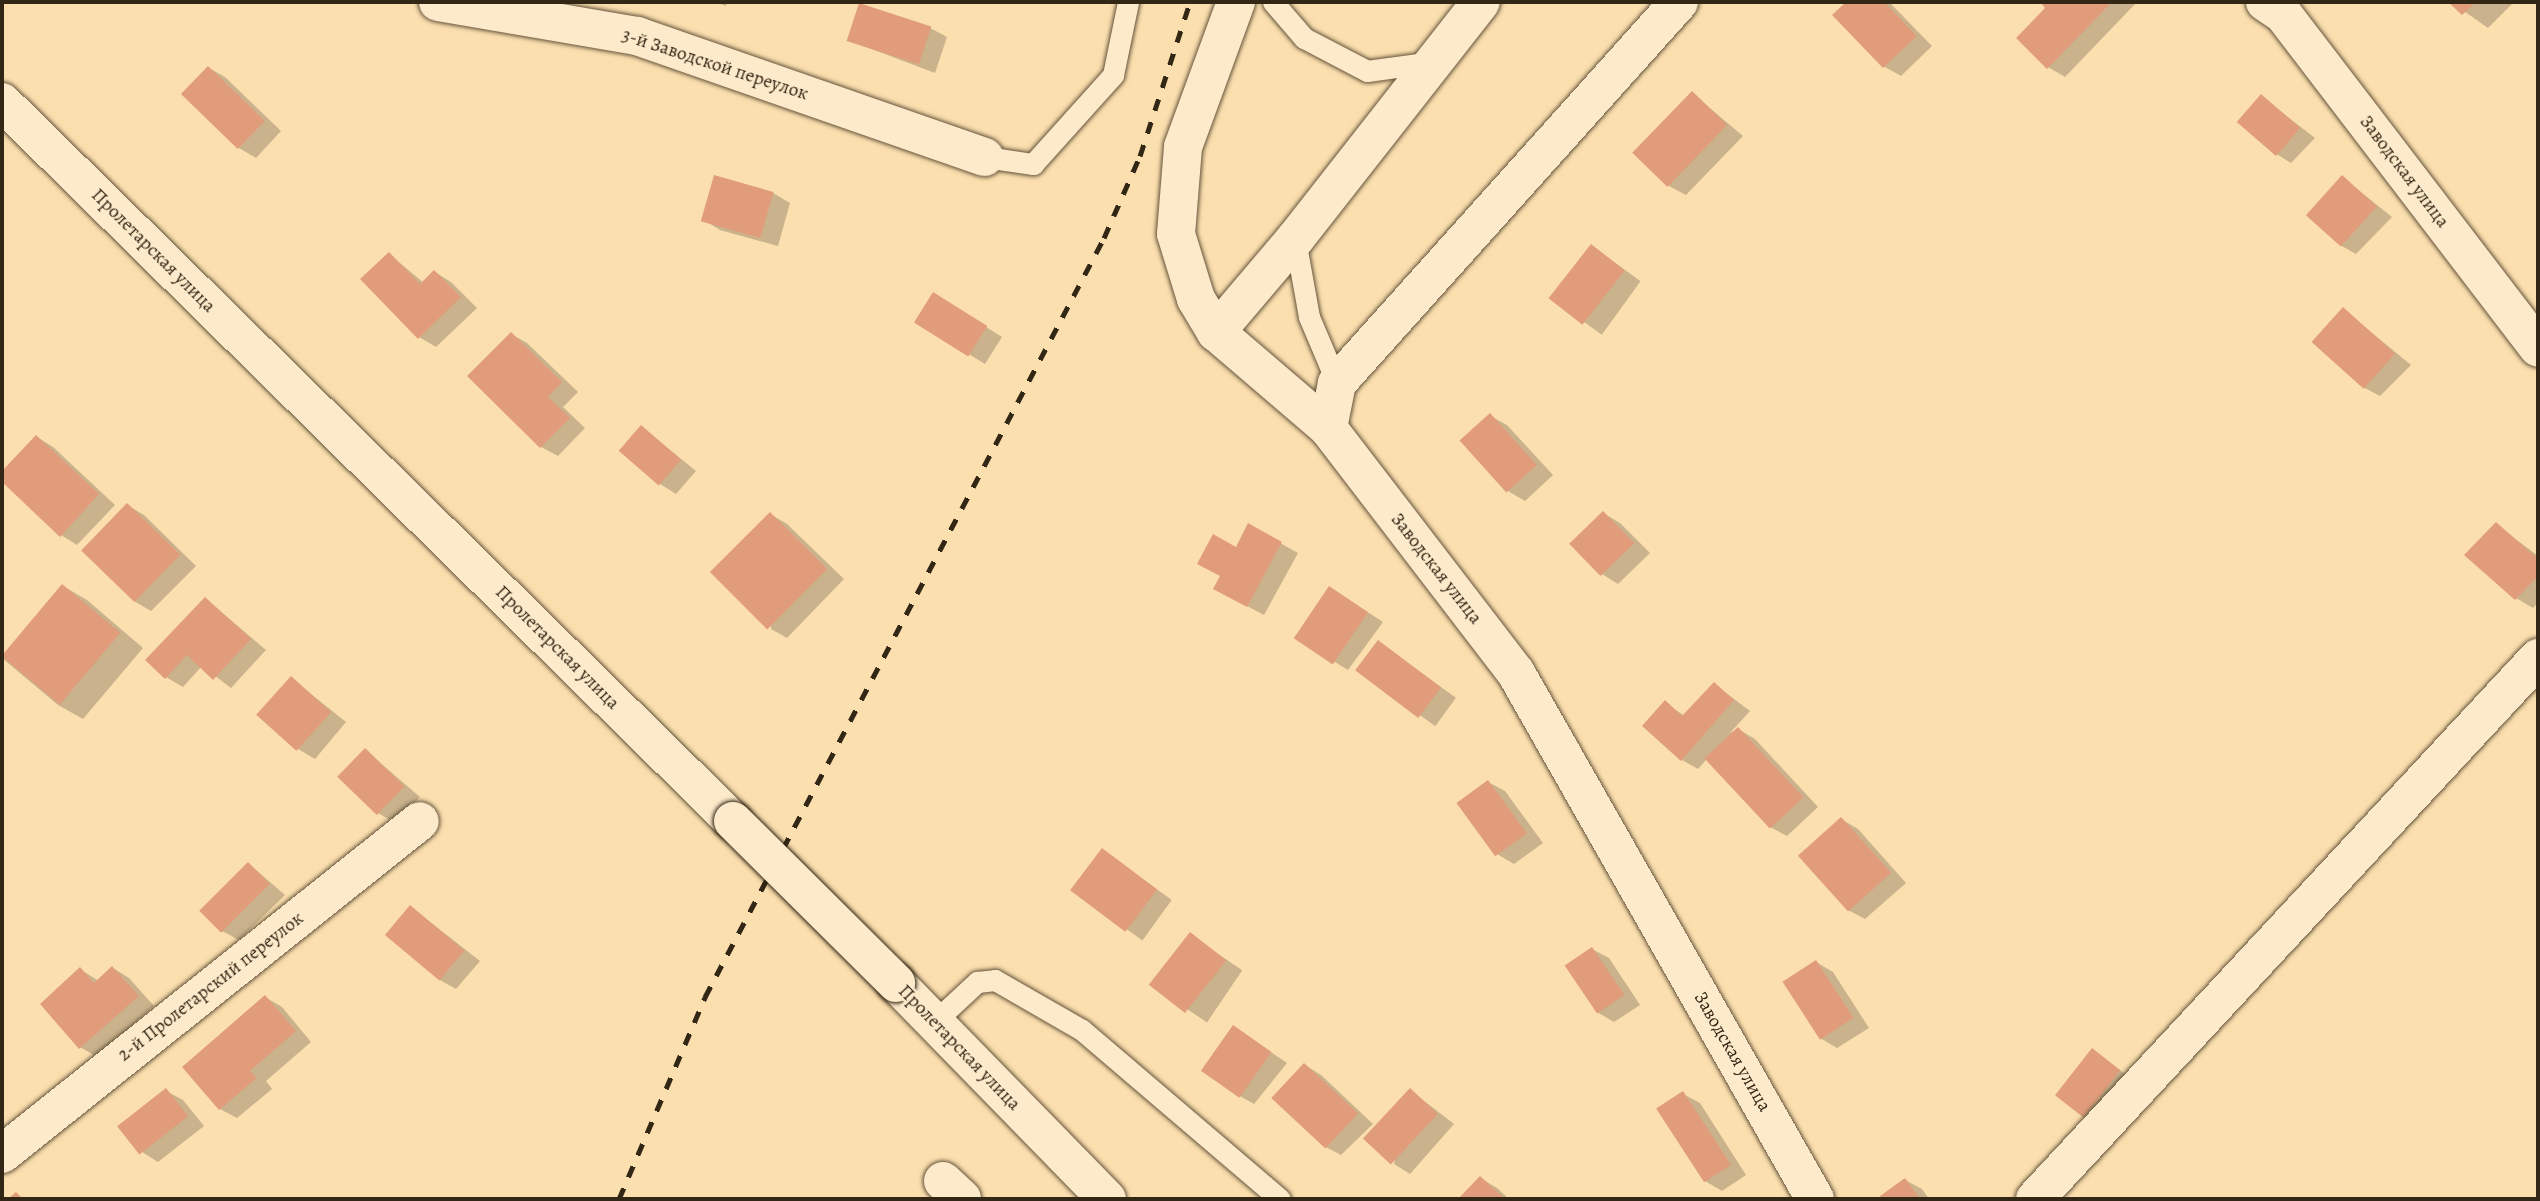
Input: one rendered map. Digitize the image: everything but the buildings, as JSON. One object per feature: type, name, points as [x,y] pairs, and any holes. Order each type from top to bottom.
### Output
[{"type":"street","name":"3-й Заводской переулок","points":[[438,2],[637,36],[985,157]]},
{"type":"street","name":"Заводская улица","points":[[1236,2],[1183,147],[1176,234],[1196,299],[1216,332],[1328,428],[1516,673],[1815,1199]]},
{"type":"street","points":[[1216,332],[1296,239],[1481,2]]},
{"type":"street","points":[[1328,428],[1337,383],[1679,2]]},
{"type":"street","name":"Заводская улица","points":[[2265,2],[2283,14],[2538,348]]},
{"type":"street","name":"Пролетарская улица","points":[[2,102],[733,821],[1107,1199]]},
{"type":"street","points":[[2035,1199],[2538,658]]},
{"type":"street","name":"2-й Пролетарский переулок","points":[[2,1154],[420,821]]},
{"type":"lane","points":[[985,157],[1033,164],[1113,75],[1128,2]]},
{"type":"lane","points":[[1273,2],[1304,38],[1367,71],[1433,62]]},
{"type":"lane","points":[[1296,239],[1310,317],[1337,383]]},
{"type":"lane","points":[[934,1023],[977,982],[995,980],[1082,1030],[1280,1199]]},
{"type":"railway","points":[[619,1199],[705,997],[1104,238],[1140,156],[1190,2]]}]
